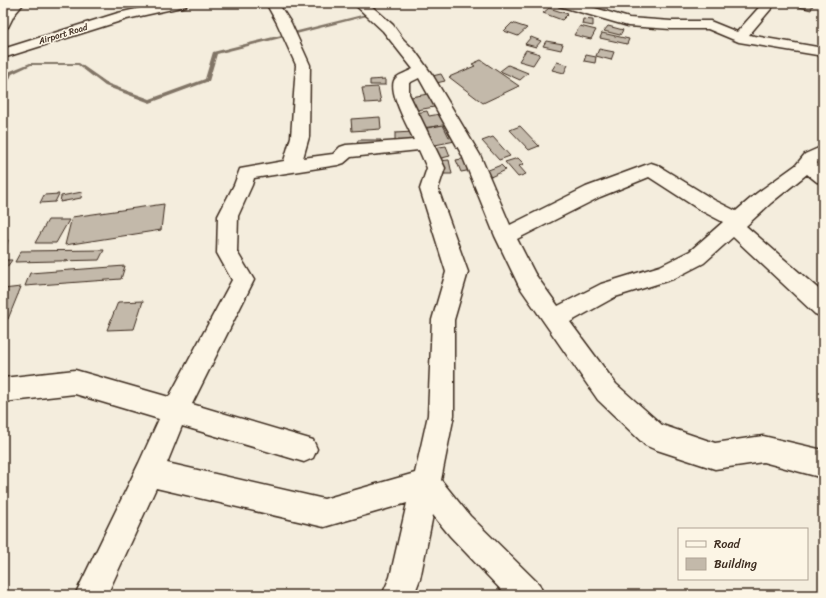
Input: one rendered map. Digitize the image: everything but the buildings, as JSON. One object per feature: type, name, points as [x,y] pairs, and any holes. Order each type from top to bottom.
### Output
[{"type":"street","points":[[3,24],[8,13],[18,3]]},
{"type":"street","name":"Airport Road","points":[[3,54],[123,16],[181,3]]},
{"type":"street","points":[[272,3],[284,24],[303,65],[300,137],[292,165]]},
{"type":"street","points":[[359,3],[388,28],[421,71],[470,154],[505,236],[527,280],[607,392],[654,436],[715,456],[763,449],[823,464]]},
{"type":"street","points":[[564,3],[628,22],[671,25],[710,25],[739,38],[823,52]]},
{"type":"street","points":[[739,38],[770,3]]},
{"type":"street","points":[[398,595],[405,579],[440,414],[443,320],[457,272],[429,189],[436,168],[400,94],[401,81],[421,71]]},
{"type":"street","points":[[91,595],[150,473],[174,412],[243,280],[227,253],[228,216],[243,185],[246,173],[338,159],[346,151],[425,144]]},
{"type":"street","points":[[554,319],[609,290],[666,273],[696,257],[764,198],[802,169],[811,158],[823,152]]},
{"type":"street","points":[[806,164],[823,176]]},
{"type":"street","points":[[505,236],[593,192],[651,169],[735,223],[823,307]]},
{"type":"street","points":[[3,390],[75,382],[304,449]]},
{"type":"street","points":[[150,473],[324,512],[426,484]]},
{"type":"street","points":[[426,484],[460,526],[528,595]]},
{"type":"waterway","points":[[3,90],[10,73],[30,64],[79,64],[107,85],[150,101],[207,80],[215,53],[366,15]]}]
